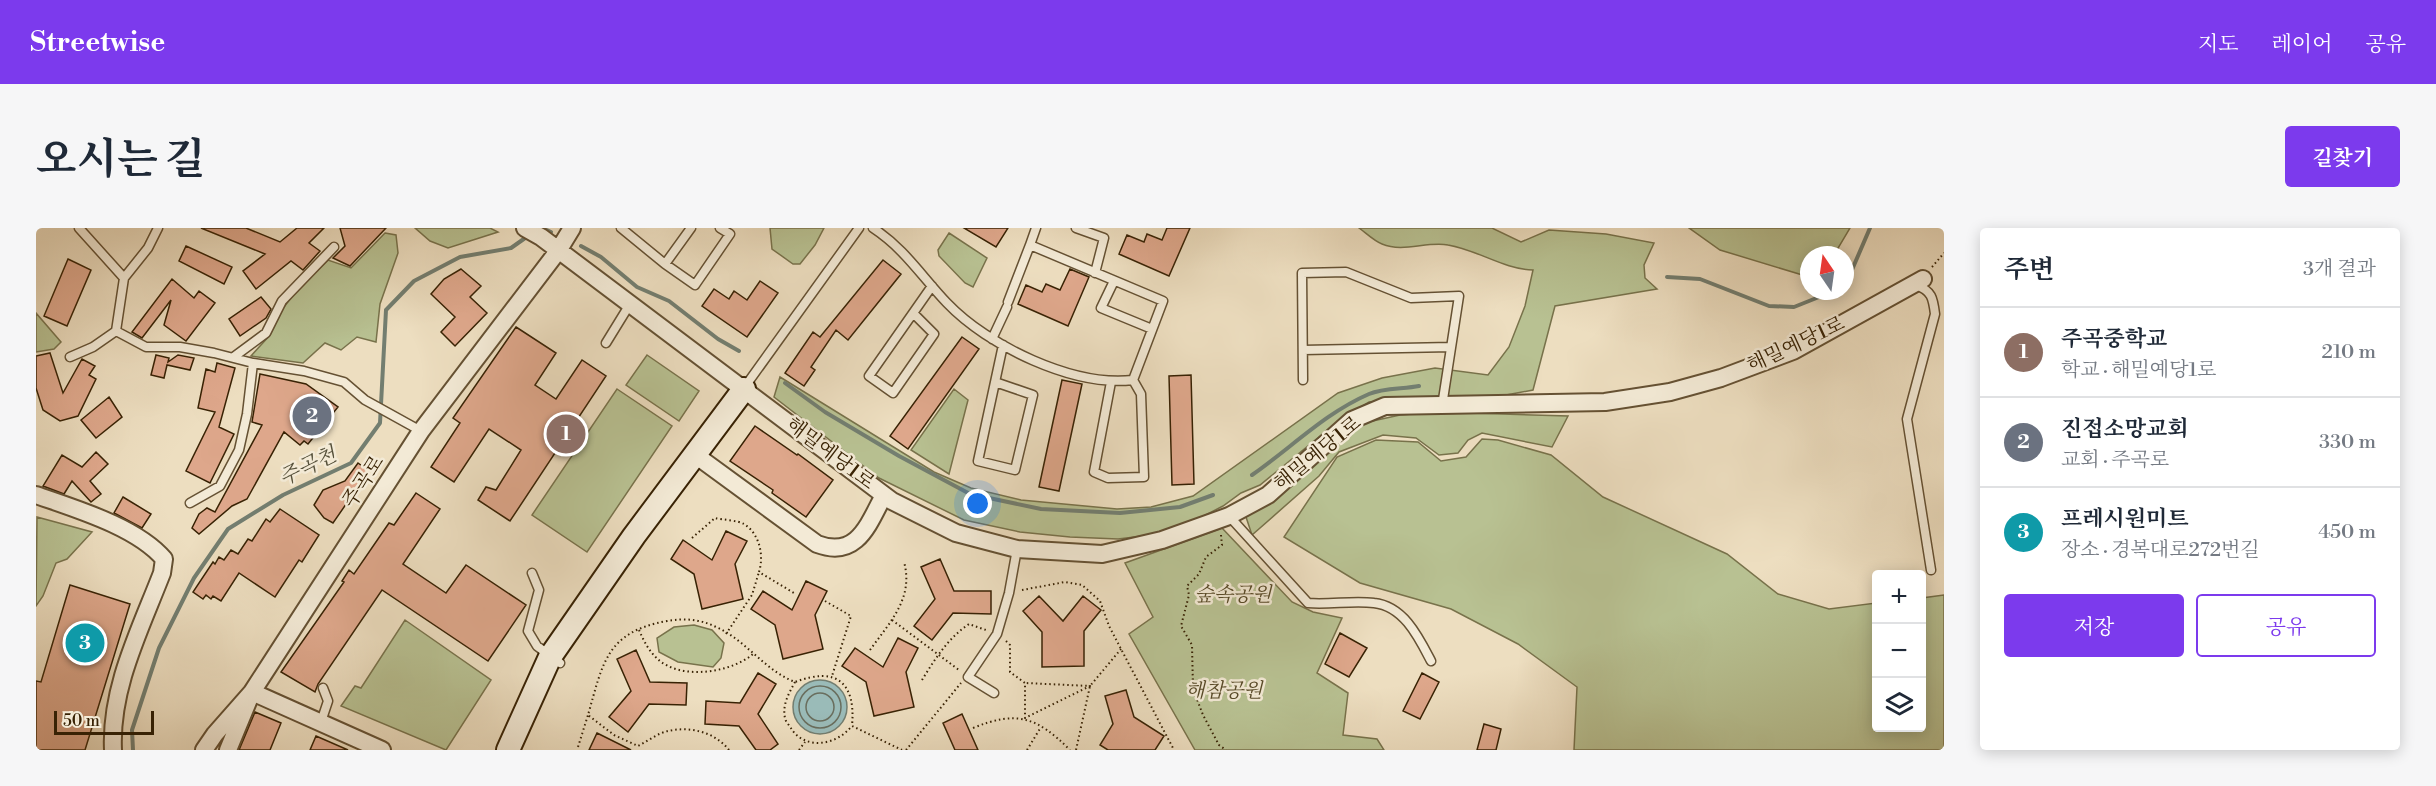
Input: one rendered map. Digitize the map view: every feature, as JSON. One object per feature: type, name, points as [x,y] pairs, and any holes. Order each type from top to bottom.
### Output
[{"type":"street","points":[[508,750],[555,660],[699,457],[745,404],[744,389],[541,237],[525,228]]},
{"type":"street","name":"주곡로","points":[[228,750],[252,692],[421,431],[558,251],[572,228]]},
{"type":"street","name":"해밀예당1로","points":[[744,389],[884,495],[956,533],[1017,549],[1102,554],[1162,540],[1223,518],[1268,495],[1352,420],[1385,406],[1595,403],[1670,392],[1721,378],[1793,351],[1920,282]]},
{"type":"street","points":[[699,457],[817,544],[832,550],[852,545],[864,532],[884,495]]},
{"type":"street","points":[[36,495],[94,516],[153,546],[164,559],[162,573],[118,686],[112,728],[113,750]]},
{"type":"street","points":[[523,750],[555,660]]},
{"type":"street","points":[[204,750],[252,692],[382,750]]},
{"type":"lane","points":[[79,228],[123,278]]},
{"type":"lane","points":[[70,357],[93,347],[116,332],[123,278],[148,248],[158,228]]},
{"type":"lane","points":[[621,228],[695,285],[730,234],[720,228]]},
{"type":"lane","points":[[665,264],[691,228]]},
{"type":"lane","points":[[744,389],[859,228]]},
{"type":"lane","points":[[873,228],[894,242],[948,304],[992,339],[1018,354],[1060,371],[1112,382],[1133,380]]},
{"type":"lane","points":[[992,339],[1008,304],[1035,228]]},
{"type":"lane","points":[[1076,228],[1104,238],[1095,273]]},
{"type":"lane","points":[[1030,245],[1163,301],[1133,380]]},
{"type":"lane","points":[[235,357],[266,333],[282,301],[334,247]]},
{"type":"lane","points":[[1303,380],[1302,273],[1346,273],[1410,298],[1459,296],[1442,406]]},
{"type":"lane","points":[[1114,280],[1101,308],[1152,329]]},
{"type":"lane","points":[[1920,282],[1933,296],[1935,314],[1907,419],[1908,441],[1931,570]]},
{"type":"lane","points":[[912,313],[934,334],[893,393],[869,376],[912,313],[932,285]]},
{"type":"lane","points":[[606,343],[630,304]]},
{"type":"lane","points":[[116,332],[146,347],[180,347],[304,371],[344,382],[365,400],[421,431]]},
{"type":"lane","points":[[995,382],[1033,395],[1016,470],[978,460],[1003,345]]},
{"type":"lane","points":[[1303,350],[1451,347]]},
{"type":"lane","points":[[190,503],[220,486],[239,450],[254,363]]},
{"type":"lane","points":[[1112,382],[1094,472],[1108,477],[1144,477],[1141,394],[1133,380]]},
{"type":"lane","points":[[1223,518],[1308,603],[1328,605],[1376,603],[1396,613],[1414,629],[1431,661]]},
{"type":"lane","points":[[994,693],[968,677],[997,634],[1009,593],[1017,549]]},
{"type":"lane","points":[[532,573],[539,590],[528,631],[537,646],[555,660]]},
{"type":"lane","points":[[321,722],[328,701],[323,688]]},
{"type":"path","points":[[1920,282],[1944,253]]},
{"type":"path","points":[[692,538],[715,518],[744,524],[758,540],[763,560],[752,595],[726,634]]},
{"type":"path","points":[[1223,518],[1222,545],[1206,557],[1199,574],[1186,586],[1189,595],[1181,626],[1192,645],[1193,689],[1219,745],[1226,750]]},
{"type":"path","points":[[870,650],[901,604],[909,579],[904,562]]},
{"type":"path","points":[[759,572],[794,593]]},
{"type":"path","points":[[1009,593],[1065,582],[1082,585],[1100,601],[1109,626],[1174,750]]},
{"type":"path","points":[[825,601],[851,616],[832,676]]},
{"type":"path","points":[[578,747],[602,667],[621,638],[652,624],[686,618],[716,627],[779,676],[795,682]]},
{"type":"path","points":[[892,620],[968,677]]},
{"type":"path","points":[[922,680],[938,654],[956,633],[969,624],[997,634],[1010,645],[1010,672],[1025,683],[1090,686]]},
{"type":"path","points":[[639,630],[647,649],[666,666],[684,671],[711,671],[741,664],[753,654]]},
{"type":"path","points":[[973,728],[991,720],[1025,718],[1090,686],[1121,649]]},
{"type":"path","points":[[813,675],[832,676],[847,689],[854,705],[852,726],[844,736],[827,744],[805,742],[794,733],[785,718],[786,697],[795,682],[813,675]]},
{"type":"path","points":[[1025,683],[1025,718]]},
{"type":"path","points":[[1076,750],[1090,686]]},
{"type":"path","points":[[852,726],[904,750],[956,688]]},
{"type":"path","points":[[588,715],[614,735],[638,746]]},
{"type":"path","points":[[1025,718],[1052,731],[1070,750]]},
{"type":"path","points":[[1027,750],[1042,726]]},
{"type":"path","points":[[636,750],[638,746],[668,731],[687,730],[704,731],[729,750]]},
{"type":"path","points":[[799,750],[805,742]]},
{"type":"green space","points":[[415,228],[490,228],[498,232],[448,248],[430,241]]},
{"type":"green space","points":[[770,228],[824,228],[815,245],[800,264],[793,264],[772,249]]},
{"type":"green space","points":[[1359,228],[1492,228],[1521,242],[1549,230],[1606,234],[1654,243],[1644,265],[1645,278],[1657,289],[1555,306],[1533,390],[1506,395],[1369,402],[1341,419],[1260,485],[1241,493],[1223,506],[1194,521],[1159,534],[1118,539],[1070,537],[1020,532],[964,520],[879,478],[774,397],[780,377],[934,472],[971,488],[1021,500],[1117,509],[1151,507],[1193,496],[1338,393],[1382,378],[1435,368],[1488,375],[1509,347],[1525,306],[1533,270],[1511,266],[1448,245],[1390,246],[1376,241]]},
{"type":"green space","points":[[1689,228],[1850,228],[1839,246],[1800,246],[1800,274],[1720,250]]},
{"type":"green space","points":[[385,233],[396,235],[398,253],[380,304],[376,342],[357,337],[341,350],[325,343],[303,363],[251,356],[270,335],[284,307],[297,290],[328,260],[351,268]]},
{"type":"green space","points":[[949,233],[987,258],[973,287],[965,283],[939,256],[938,250]]},
{"type":"green space","points":[[36,313],[61,342],[54,349],[36,352]]},
{"type":"green space","points":[[647,355],[699,391],[679,421],[626,385]]},
{"type":"green space","points":[[617,389],[672,426],[587,552],[532,515]]},
{"type":"green space","points":[[954,389],[968,400],[949,474],[911,450]]},
{"type":"green space","points":[[1437,412],[1568,416],[1552,447],[1482,433],[1468,440],[1458,453],[1439,455],[1416,438],[1383,435],[1339,452],[1319,476],[1252,535],[1246,517],[1280,494],[1345,435],[1368,422],[1400,415]]},
{"type":"green space","points":[[1482,439],[1498,440],[1551,455],[1603,497],[1727,554],[1778,594],[1829,609],[1872,604],[1872,732],[1926,732],[1926,597],[1944,595],[1944,750],[1574,750],[1577,687],[1518,644],[1451,609],[1360,583],[1284,537],[1337,457],[1376,440],[1418,442],[1441,461],[1466,457]]},
{"type":"green space","points":[[37,517],[92,532],[67,559],[56,563],[43,596],[36,606]]},
{"type":"green space","points":[[1222,528],[1292,602],[1313,612],[1342,618],[1317,673],[1348,693],[1343,735],[1377,739],[1384,750],[1195,750],[1129,634],[1153,617],[1125,563]]},
{"type":"green space","points":[[405,620],[491,680],[446,750],[341,706],[355,686],[361,688]]},
{"type":"green space","points":[[694,625],[712,630],[724,643],[721,658],[713,667],[678,662],[659,652],[657,638],[674,627]]},
{"type":"water","points":[[815,680],[825,680],[835,684],[843,692],[847,707],[843,722],[835,730],[825,734],[815,734],[805,730],[797,722],[793,712],[793,702],[797,692],[805,684]]},
{"type":"building","points":[[201,228],[246,228],[280,242],[297,228],[324,228],[309,243],[320,251],[303,270],[291,261],[256,289],[243,271],[265,254]]},
{"type":"building","points":[[340,228],[386,228],[350,266],[333,258],[345,246]]},
{"type":"building","points":[[964,228],[1008,228],[996,247]]},
{"type":"building","points":[[1167,228],[1190,228],[1169,276],[1119,254],[1127,235],[1144,242],[1147,234],[1162,240]]},
{"type":"building","points":[[186,246],[232,267],[224,284],[179,261]]},
{"type":"building","points":[[68,259],[91,270],[67,326],[44,316]]},
{"type":"building","points":[[883,260],[901,274],[848,340],[836,330],[811,367],[815,370],[804,386],[785,373],[813,332],[820,337]]},
{"type":"building","points":[[461,269],[481,286],[470,297],[487,313],[455,346],[441,332],[455,317],[431,294],[444,279]]},
{"type":"building","points":[[1070,269],[1089,277],[1068,326],[1018,304],[1026,285],[1042,292],[1046,284],[1060,290]]},
{"type":"building","points":[[172,279],[194,298],[199,291],[215,303],[186,341],[164,325],[171,300],[142,338],[132,332]]},
{"type":"building","points":[[760,281],[778,293],[747,337],[702,306],[714,289],[729,299],[734,291],[747,300]]},
{"type":"building","points":[[261,297],[271,309],[266,318],[240,336],[229,319]]},
{"type":"building","points":[[516,327],[556,353],[535,385],[556,399],[582,360],[606,376],[510,521],[478,500],[486,487],[496,490],[521,450],[489,429],[454,482],[431,467],[460,423],[453,418]]},
{"type":"building","points":[[962,337],[979,349],[908,449],[890,436]]},
{"type":"building","points":[[50,353],[63,393],[82,359],[95,366],[89,375],[96,379],[78,416],[60,421],[43,410],[36,388],[36,356]]},
{"type":"building","points":[[156,355],[169,358],[168,362],[178,355],[194,358],[190,370],[167,365],[164,378],[151,375]]},
{"type":"building","points":[[217,363],[235,368],[219,427],[234,434],[210,483],[186,471],[215,412],[198,408],[206,369],[215,372]]},
{"type":"building","points":[[260,374],[306,384],[338,407],[308,444],[304,441],[300,445],[284,432],[247,499],[232,506],[199,534],[192,528],[199,514],[207,508],[215,512],[262,425],[252,422]]},
{"type":"building","points":[[1191,375],[1194,484],[1172,485],[1169,376]]},
{"type":"building","points":[[1062,380],[1082,384],[1059,491],[1039,487]]},
{"type":"building","points":[[109,397],[122,417],[96,438],[81,420]]},
{"type":"building","points":[[755,426],[833,480],[806,517],[772,493],[773,490],[730,461]]},
{"type":"building","points":[[96,452],[108,464],[90,481],[101,494],[91,502],[72,481],[64,494],[43,486],[62,455],[82,467]]},
{"type":"building","points":[[358,463],[369,471],[333,523],[324,518],[314,505],[323,490],[345,481]]},
{"type":"building","points":[[416,493],[440,509],[403,564],[446,593],[466,565],[526,605],[488,661],[382,590],[318,684],[315,692],[281,672],[344,582],[342,581],[349,570],[354,574],[389,523],[394,525]]},
{"type":"building","points":[[123,497],[151,514],[142,528],[114,513]]},
{"type":"building","points":[[280,509],[319,535],[302,562],[299,560],[275,597],[239,573],[221,601],[213,596],[211,599],[206,595],[203,599],[193,592],[213,562],[215,564],[219,557],[224,560],[231,550],[238,554],[248,539],[252,541],[266,519],[270,522]]},
{"type":"building","points":[[726,531],[747,541],[735,564],[743,599],[702,609],[694,574],[671,559],[683,540],[712,560]]},
{"type":"building","points":[[940,559],[954,591],[991,591],[991,614],[953,613],[932,640],[914,626],[935,599],[921,567]]},
{"type":"building","points":[[806,581],[827,591],[815,615],[823,649],[783,659],[775,625],[751,609],[763,591],[792,610]]},
{"type":"building","points":[[70,585],[130,604],[85,750],[36,750],[36,681],[41,682]]},
{"type":"building","points":[[1039,596],[1063,621],[1083,596],[1101,610],[1084,631],[1084,666],[1042,667],[1042,632],[1023,611]]},
{"type":"building","points":[[1340,633],[1367,648],[1349,677],[1325,664]]},
{"type":"building","points":[[898,638],[918,648],[906,672],[914,707],[874,716],[866,682],[842,666],[855,648],[883,667]]},
{"type":"building","points":[[636,650],[650,682],[687,683],[686,705],[649,704],[628,732],[609,717],[631,691],[617,659]]},
{"type":"building","points":[[758,673],[776,684],[758,714],[778,744],[770,750],[756,750],[739,726],[705,724],[706,701],[740,703]]},
{"type":"building","points":[[1422,673],[1439,682],[1420,719],[1403,711]]},
{"type":"building","points":[[1126,690],[1134,717],[1164,736],[1155,750],[1108,750],[1100,745],[1113,724],[1105,696]]},
{"type":"building","points":[[255,712],[281,723],[270,750],[239,750]]},
{"type":"building","points":[[962,714],[978,750],[955,750],[943,723]]},
{"type":"building","points":[[1484,724],[1501,729],[1496,750],[1477,750]]},
{"type":"building","points":[[597,733],[631,750],[589,750]]},
{"type":"building","points":[[316,736],[348,750],[310,750]]},
{"type":"waterway","points":[[542,228],[551,232]]},
{"type":"waterway","points":[[1854,265],[1870,228]]},
{"type":"waterway","name":"주곡천","points":[[133,750],[132,730],[159,648],[194,578],[228,529],[283,495],[351,463],[380,423],[386,310],[414,281],[460,257],[511,248],[528,236]]},
{"type":"waterway","points":[[581,246],[601,257],[637,287],[669,301],[718,339],[739,351]]},
{"type":"waterway","points":[[1667,277],[1700,279],[1769,306],[1794,307],[1812,300]]},
{"type":"waterway","points":[[785,383],[825,412],[899,456],[970,494],[1041,509],[1120,513],[1180,507],[1213,495]]},
{"type":"waterway","points":[[1252,475],[1323,421],[1353,402],[1375,392],[1419,386]]},
{"type":"place","name":"진접소망교회","points":[[312,416]]},
{"type":"place","name":"주곡중학교","points":[[566,434]]},
{"type":"place","name":"프레시원미트","points":[[85,643]]},
{"type":"park label","name":"숲속공원","points":[[1233,595]]},
{"type":"park label","name":"해참공원","points":[[1224,691]]}]
